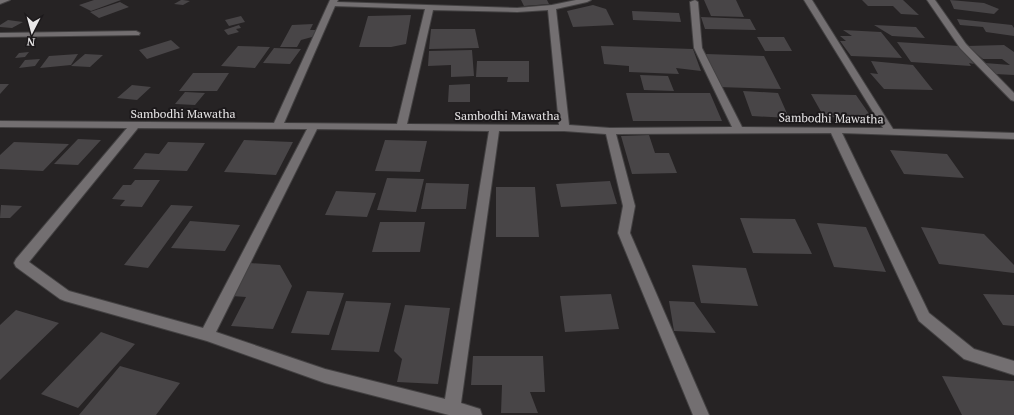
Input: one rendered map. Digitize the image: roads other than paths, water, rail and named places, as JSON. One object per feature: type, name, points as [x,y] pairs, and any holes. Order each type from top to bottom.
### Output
[{"type":"street","points":[[0,2],[6,0]]},
{"type":"street","points":[[278,126],[334,2],[428,8],[517,10],[552,7],[587,0]]},
{"type":"street","points":[[808,0],[890,132]]},
{"type":"street","points":[[931,0],[963,46],[1014,98]]},
{"type":"street","points":[[694,2],[698,48],[738,130]]},
{"type":"street","points":[[552,7],[564,128]]},
{"type":"street","points":[[401,127],[428,8]]},
{"type":"street","points":[[0,34],[136,33]]},
{"type":"street","name":"Sambodhi Mawatha","points":[[0,124],[494,129],[564,128],[610,130],[835,130],[1014,136]]},
{"type":"street","points":[[135,125],[21,263],[65,295],[207,334],[325,376],[452,408],[474,415]]},
{"type":"street","points":[[207,334],[313,127]]},
{"type":"street","points":[[452,408],[494,129]]},
{"type":"street","points":[[610,130],[629,206],[624,233],[701,415]]},
{"type":"street","points":[[835,130],[924,317],[969,354],[1014,368]]}]
